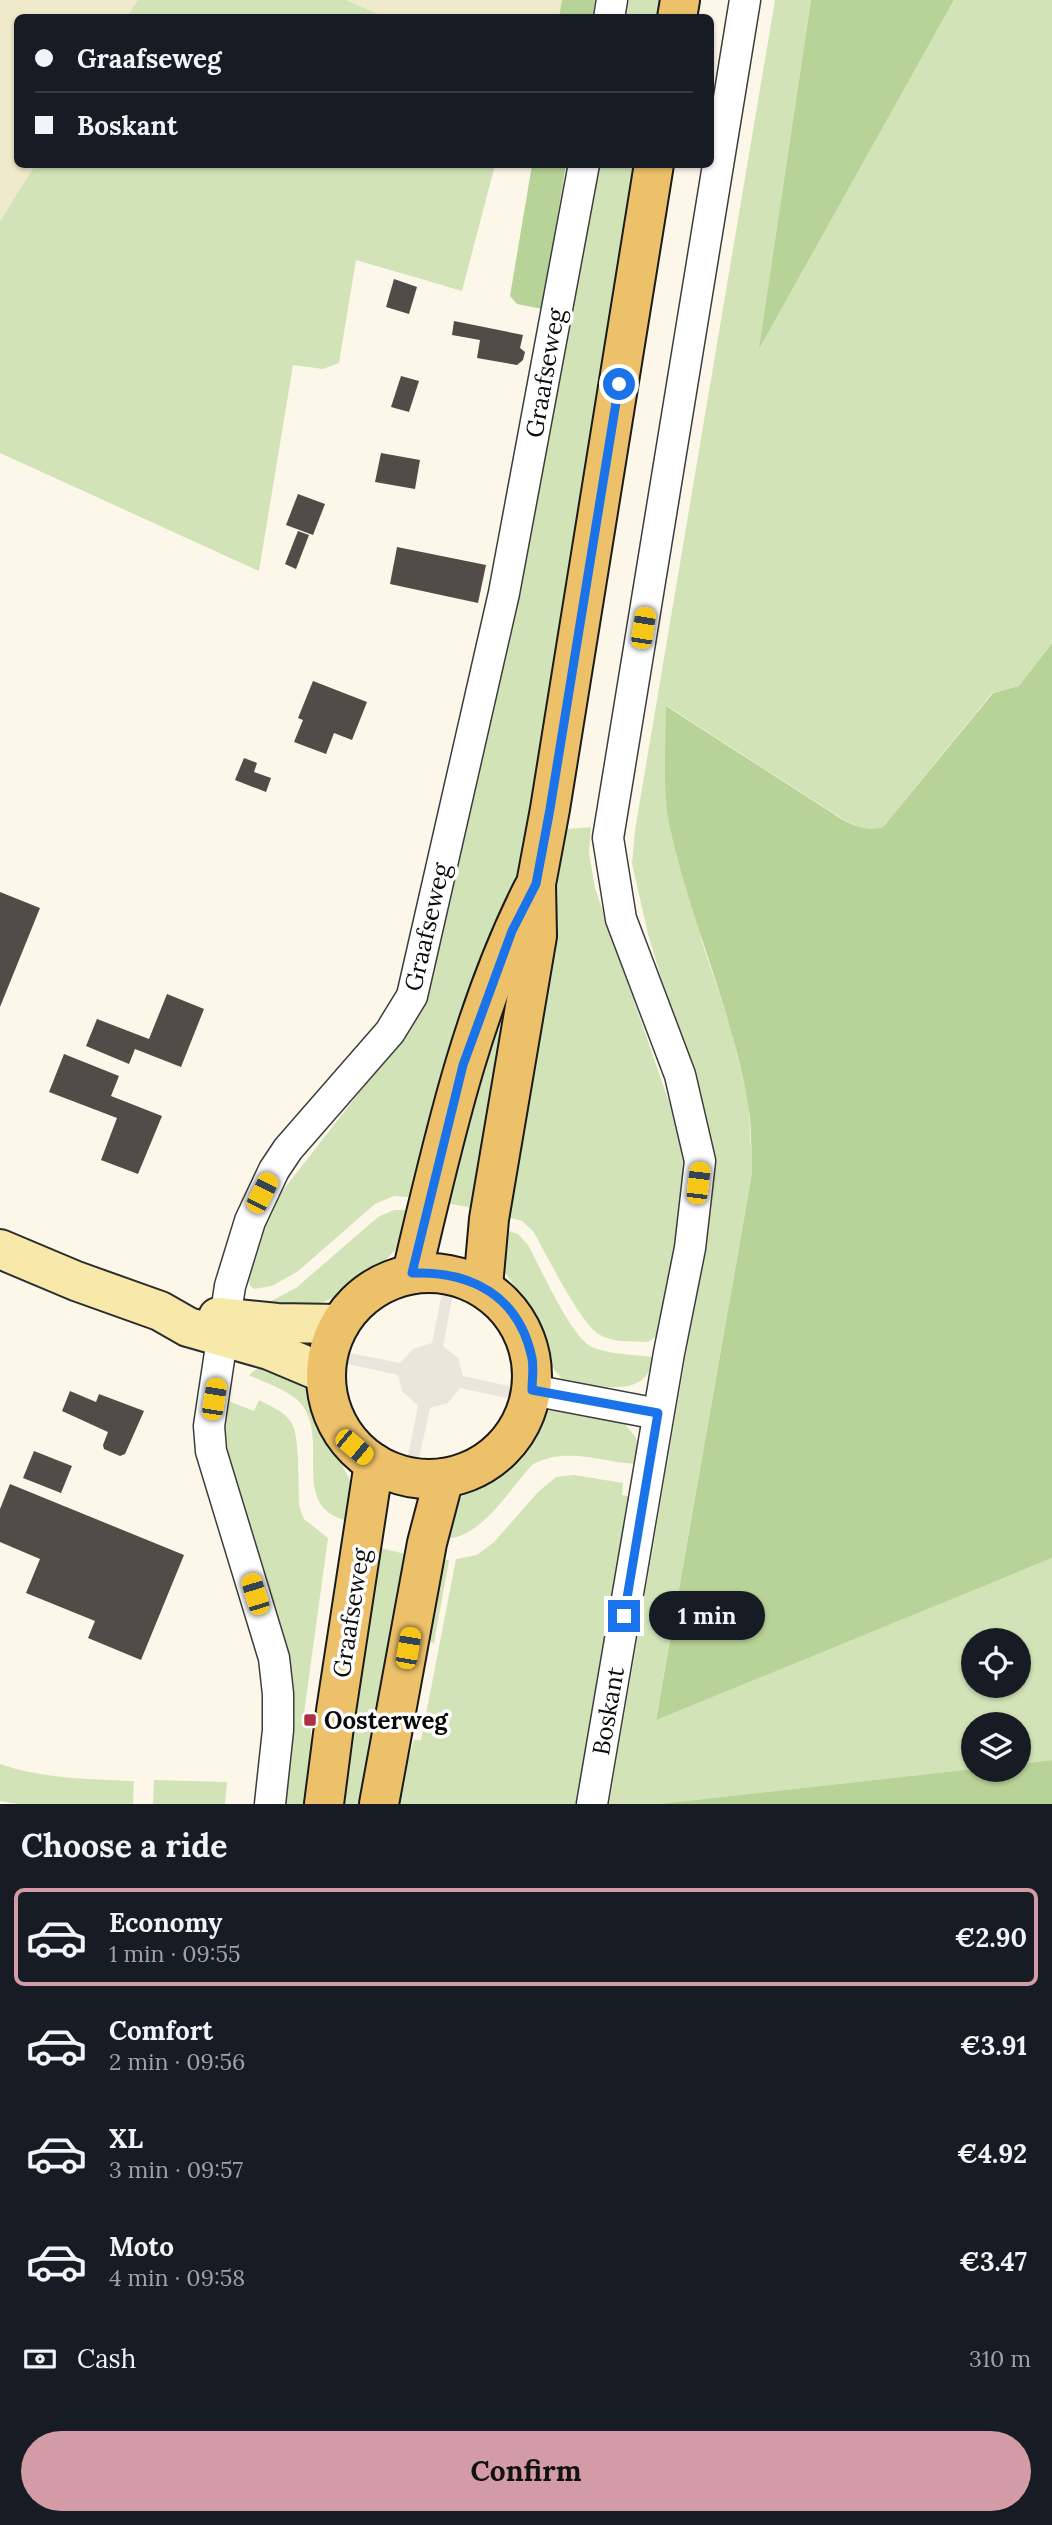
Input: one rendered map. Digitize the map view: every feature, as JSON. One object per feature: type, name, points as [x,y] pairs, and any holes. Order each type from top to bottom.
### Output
[{"type":"main road","points":[[483,1286],[489,1219],[537,936],[536,884],[555,782],[653,168]]},
{"type":"main road","points":[[412,1273],[463,1065],[512,931],[536,884]]},
{"type":"main road","points":[[436,1272],[483,1286],[506,1306],[523,1331],[532,1360],[532,1390],[525,1416],[512,1439],[493,1458],[470,1471],[444,1478],[419,1479],[396,1474],[374,1463],[354,1447],[338,1425],[328,1400],[326,1374],[330,1348],[340,1324],[358,1300],[383,1283],[412,1273],[436,1272]]},
{"type":"main road","name":"Graafseweg","points":[[324,1804],[335,1711],[374,1463]]},
{"type":"main road","points":[[379,1804],[427,1543],[444,1478]]},
{"type":"street","points":[[532,1390],[658,1413],[690,1248],[700,1161],[680,1075],[621,919],[608,838],[745,0]]},
{"type":"street","name":"Graafseweg","points":[[270,1804],[278,1730],[274,1658],[211,1451],[209,1426],[230,1286],[242,1243],[274,1170],[288,1149],[390,1032],[412,996],[504,593],[583,168]]},
{"type":"street","points":[[0,1249],[160,1311],[188,1327],[277,1323],[340,1324]]},
{"type":"street","points":[[225,1327],[326,1374]]},
{"type":"street","name":"Boskant","points":[[592,1804],[658,1413]]},
{"type":"shaded area","points":[[0,0],[138,0],[129,14],[14,14],[14,168],[34,168],[0,221]]},
{"type":"shaded area","points":[[346,0],[562,0],[560,14],[378,14]]},
{"type":"shaded area","points":[[443,1288],[454,1289],[443,1346],[458,1358],[463,1376],[518,1388],[518,1394],[516,1400],[460,1388],[448,1403],[430,1408],[418,1463],[413,1463],[407,1461],[418,1406],[402,1391],[398,1375],[343,1363],[343,1358],[345,1352],[400,1363],[413,1349],[432,1343]]},
{"type":"green space","points":[[138,0],[346,0],[378,14],[129,14]]},
{"type":"green space","points":[[562,0],[595,0],[593,14],[560,14]]},
{"type":"green space","points":[[629,0],[661,0],[659,14],[627,14]]},
{"type":"green space","points":[[775,0],[811,0],[760,347],[954,0],[1052,0],[1052,643],[1019,686],[992,693],[883,827],[872,829],[844,820],[667,706],[702,942],[731,1028],[749,1105],[752,1173],[656,1719],[1052,1558],[1052,1760],[1031,1763],[1031,1712],[961,1712],[961,1770],[658,1804],[609,1804],[711,1208],[711,1164],[703,1117],[648,934],[632,864],[635,830]]},
{"type":"green space","points":[[811,0],[954,0],[759,349]]},
{"type":"green space","points":[[33,168],[494,168],[462,291],[356,260],[339,363],[323,369],[293,365],[259,571],[0,453],[0,221]]},
{"type":"green space","points":[[531,168],[566,168],[542,309],[517,304],[510,296]]},
{"type":"green space","points":[[597,168],[634,168],[532,805],[514,894],[419,1198],[394,1196],[375,1204],[297,1272],[272,1286],[254,1289],[250,1286],[247,1273],[254,1242],[273,1203],[408,1030],[423,1004]]},
{"type":"green space","points":[[1052,643],[1052,1558],[656,1720],[752,1173],[751,1129],[741,1068],[677,858],[669,823],[665,779],[666,706],[843,820],[872,829],[883,827],[993,693],[1019,686]]},
{"type":"green space","points":[[591,827],[589,853],[595,888],[680,1134],[687,1166],[685,1198],[662,1332],[648,1342],[624,1341],[600,1335],[573,1303],[533,1231],[522,1221],[498,1214],[567,829]]},
{"type":"green space","points":[[519,942],[478,1209],[440,1202]]},
{"type":"green space","points":[[394,1210],[411,1210],[399,1246],[379,1267],[324,1302],[307,1307],[265,1304],[296,1288],[378,1217]]},
{"type":"green space","points":[[499,1228],[518,1234],[528,1245],[565,1315],[590,1346],[612,1352],[653,1357],[649,1371],[641,1381],[617,1387],[562,1379],[549,1363],[543,1333],[535,1316],[504,1271],[499,1256]]},
{"type":"green space","points":[[260,1366],[299,1379],[310,1394],[323,1430],[349,1478],[352,1490],[349,1521],[331,1514],[320,1503],[315,1489],[310,1420],[302,1405],[285,1391],[249,1375]]},
{"type":"green space","points":[[226,1400],[254,1411],[259,1400],[281,1412],[291,1422],[296,1439],[300,1509],[304,1519],[328,1538],[303,1721],[311,1722],[311,1804],[281,1804],[293,1708],[289,1676],[223,1437]]},
{"type":"green space","points":[[557,1409],[623,1422],[635,1436],[638,1445],[636,1464],[570,1456],[544,1459],[532,1465],[481,1523],[468,1532],[441,1539],[455,1503],[512,1464],[524,1451],[544,1415]]},
{"type":"green space","points":[[574,1475],[623,1483],[622,1495],[633,1497],[576,1804],[396,1804],[414,1740],[421,1740],[456,1559],[477,1555],[494,1542],[539,1491],[556,1477]]},
{"type":"green space","points":[[372,1546],[414,1556],[369,1804],[334,1804]]},
{"type":"green space","points":[[434,1560],[449,1560],[434,1643],[429,1642],[430,1583]]},
{"type":"green space","points":[[1052,1760],[1052,1804],[658,1804],[961,1770],[961,1782],[1031,1782],[1031,1763]]},
{"type":"green space","points":[[0,1764],[50,1775],[134,1781],[133,1804],[17,1804],[0,1801]]},
{"type":"green space","points":[[154,1780],[227,1782],[225,1804],[153,1804]]},
{"type":"building","points":[[394,279],[417,287],[409,314],[386,307]]},
{"type":"building","points":[[454,321],[523,335],[520,348],[525,352],[523,360],[517,365],[477,358],[480,340],[452,335]]},
{"type":"building","points":[[401,376],[419,381],[409,412],[391,407]]},
{"type":"building","points":[[381,453],[420,460],[415,489],[375,482]]},
{"type":"building","points":[[298,494],[325,504],[313,535],[286,525]]},
{"type":"building","points":[[298,531],[309,535],[296,569],[285,564]]},
{"type":"building","points":[[397,547],[486,565],[478,603],[390,584]]},
{"type":"building","points":[[313,681],[367,702],[352,740],[334,733],[326,754],[294,742],[303,720],[298,718]]},
{"type":"building","points":[[244,758],[257,763],[254,772],[271,778],[266,792],[235,780]]},
{"type":"building","points":[[0,892],[40,908],[0,1007]]},
{"type":"building","points":[[167,994],[204,1009],[181,1067],[135,1049],[129,1064],[86,1046],[97,1019],[149,1039]]},
{"type":"building","points":[[64,1054],[119,1076],[111,1096],[162,1116],[138,1174],[101,1160],[117,1118],[49,1092]]},
{"type":"building","points":[[70,1391],[96,1402],[99,1394],[144,1411],[125,1454],[120,1456],[104,1449],[108,1432],[62,1411]]},
{"type":"building","points":[[34,1451],[72,1466],[61,1493],[23,1478]]},
{"type":"building","points":[[10,1484],[184,1555],[141,1660],[88,1638],[95,1621],[26,1593],[40,1559],[0,1542],[0,1509]]},
{"type":"place","name":"Oosterweg","points":[[310,1720]]},
{"type":"route","points":[[619,384],[536,884],[512,931],[463,1065],[412,1273],[436,1272],[460,1277],[483,1286],[506,1306],[523,1331],[532,1360],[532,1390],[658,1413],[624,1616]]}]
